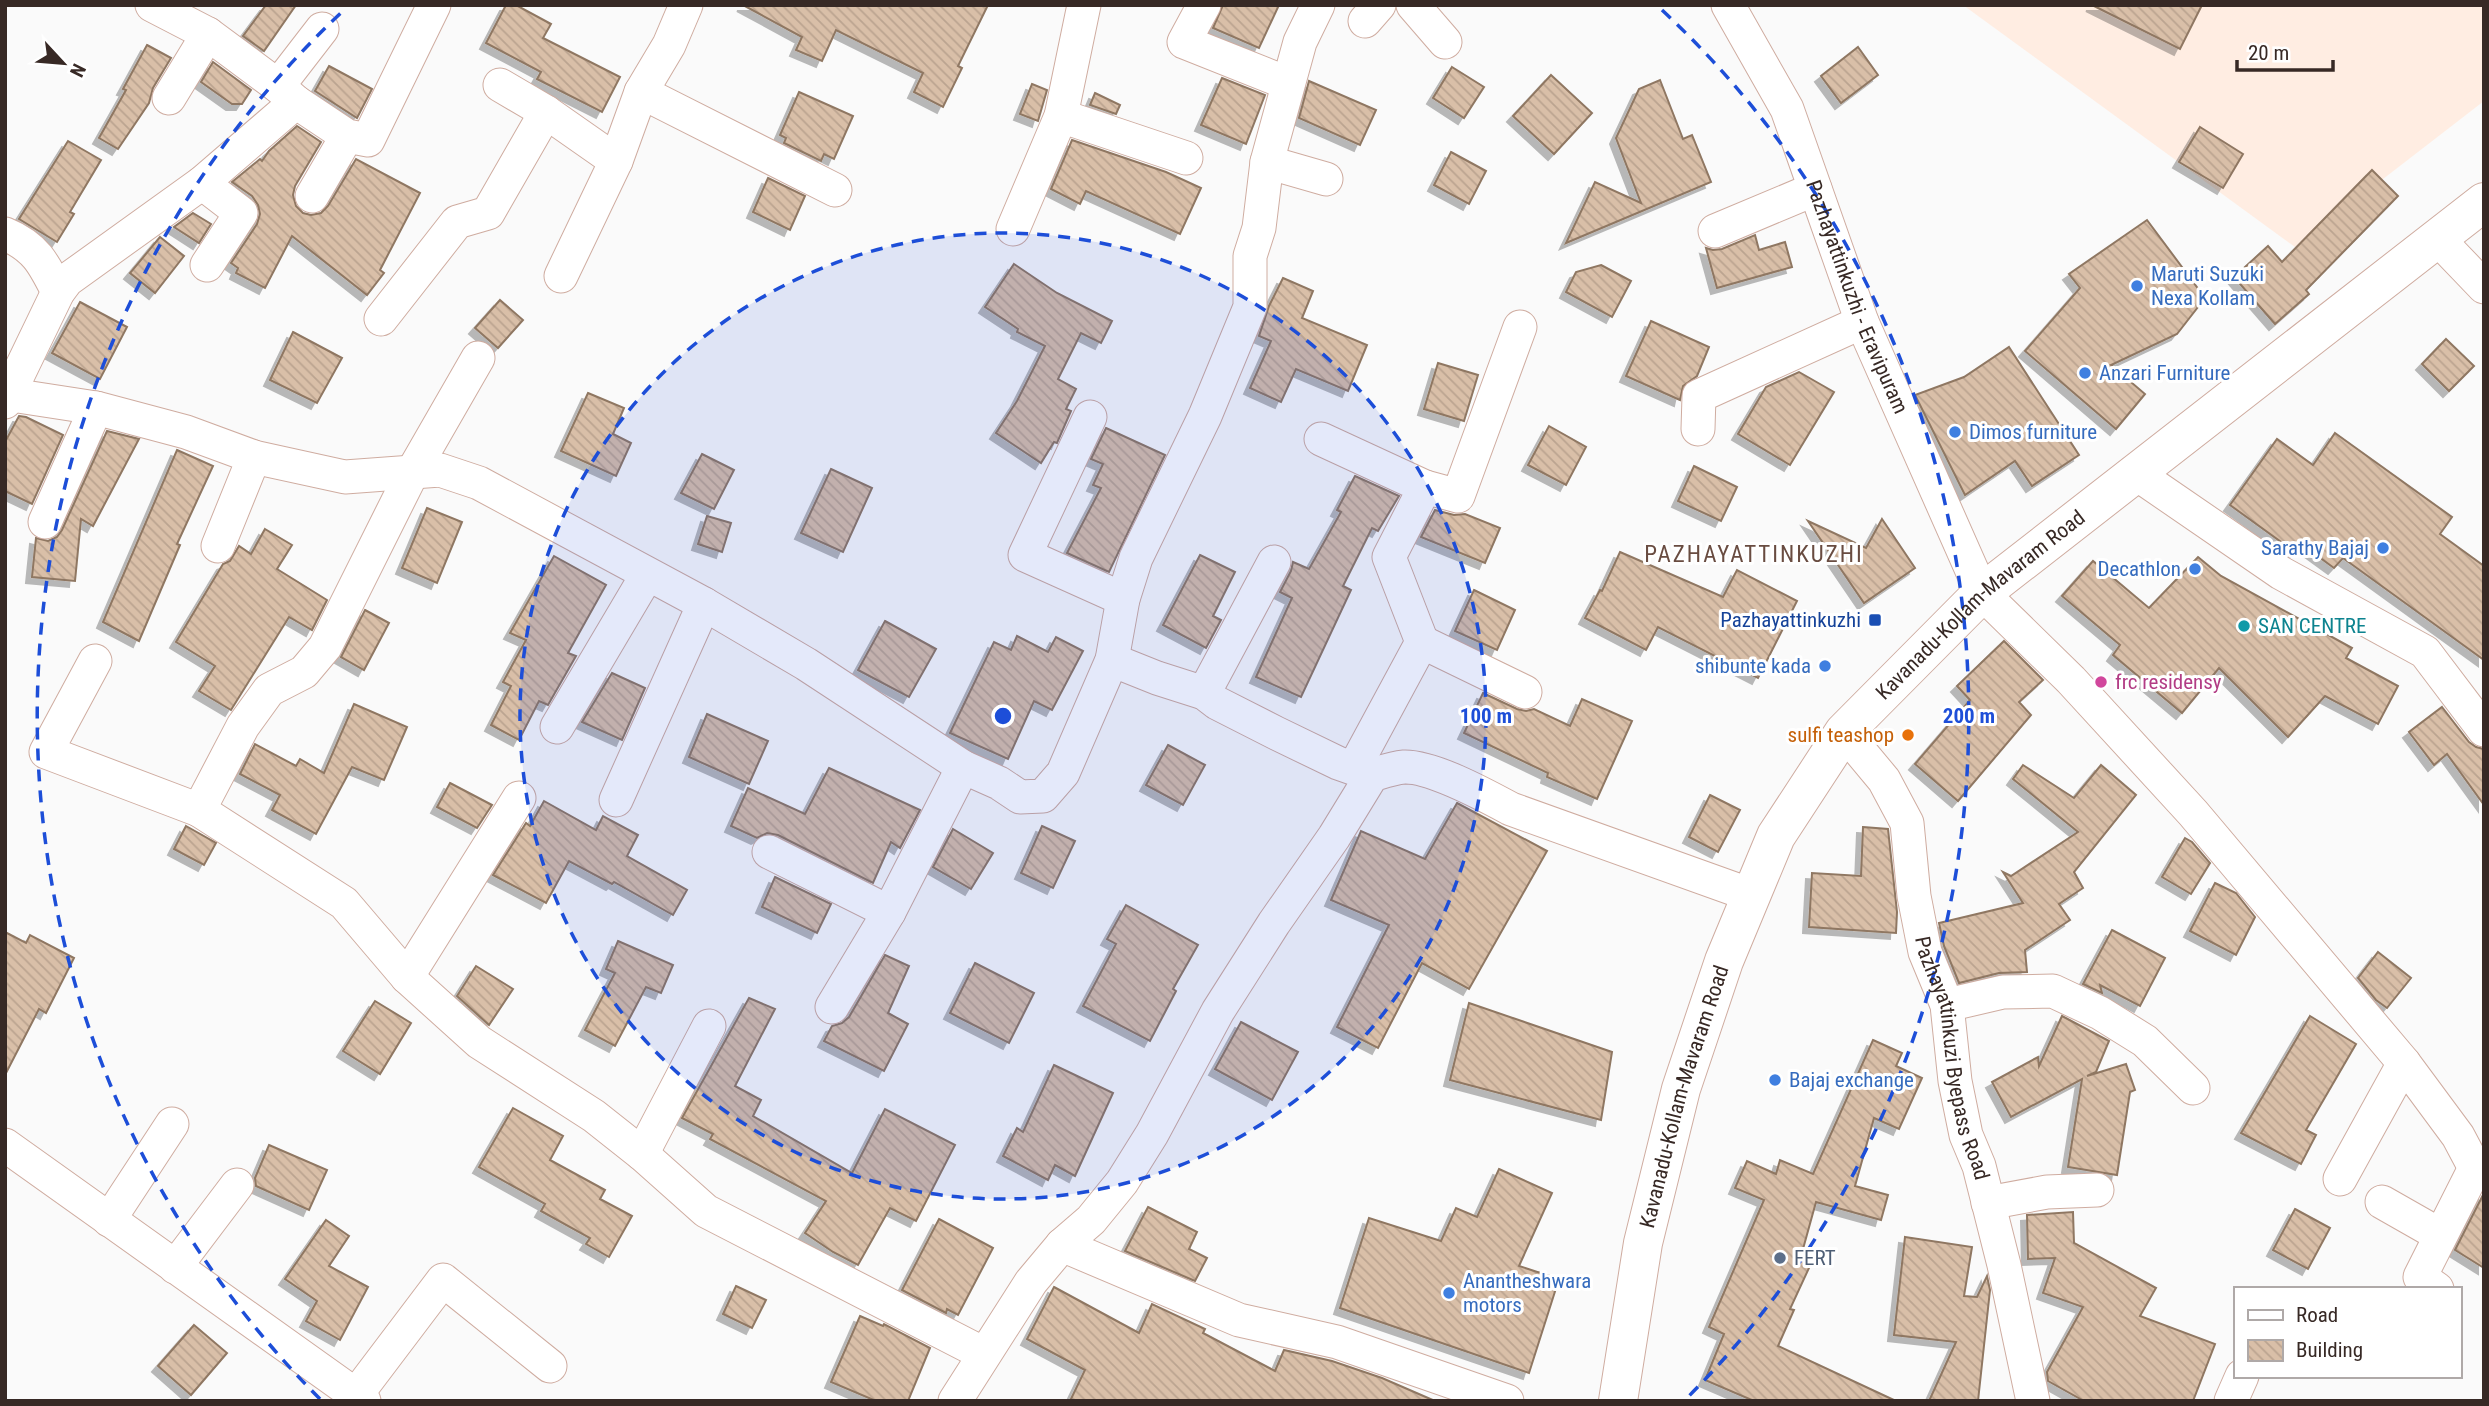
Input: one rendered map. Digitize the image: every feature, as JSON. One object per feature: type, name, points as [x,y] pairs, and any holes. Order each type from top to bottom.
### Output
[{"type":"main road","name":"Kavanadu-Kollam-Mavaram Road","points":[[1618,1401],[1643,1243],[1681,1088],[1724,961],[1776,836],[1844,732],[1982,593],[2484,202]]},
{"type":"street","points":[[152,5],[194,20],[287,94],[347,136],[368,140],[434,5]]},
{"type":"street","points":[[561,275],[616,161],[641,92],[670,45],[686,5]]},
{"type":"street","points":[[1013,229],[1060,116],[1084,5]]},
{"type":"street","points":[[1204,5],[1184,42],[1287,82]]},
{"type":"street","points":[[322,30],[287,94],[202,183],[67,280],[58,292],[6,397],[96,408],[186,432],[254,457],[345,477],[440,470],[479,483],[704,604],[806,664],[963,767],[999,783],[1020,797],[1044,796],[1063,773],[1111,660],[1123,599],[1136,558],[1205,416],[1250,307],[1250,256],[1259,228],[1267,162],[1287,82],[1300,42],[1318,5]]},
{"type":"street","points":[[1413,5],[1445,42]]},
{"type":"street","name":"Pazhayattinkuzhi - Eravipuram","points":[[1728,5],[1787,109],[1862,322],[1982,593]]},
{"type":"street","points":[[169,97],[194,20]]},
{"type":"street","points":[[500,85],[546,111],[616,161]]},
{"type":"street","points":[[641,92],[835,190]]},
{"type":"street","points":[[381,320],[457,222],[488,213],[546,111]]},
{"type":"street","points":[[1060,116],[1186,158]]},
{"type":"street","points":[[312,196],[347,136]]},
{"type":"street","points":[[1267,162],[1326,179]]},
{"type":"street","points":[[202,183],[241,213],[206,265]]},
{"type":"street","points":[[1715,232],[1815,189]]},
{"type":"street","points":[[5,234],[18,239],[43,261],[58,292]]},
{"type":"street","points":[[2437,238],[2484,287]]},
{"type":"street","points":[[1698,429],[1699,396],[1862,322]]},
{"type":"street","points":[[1321,439],[1425,487],[1458,496],[1520,327]]},
{"type":"street","points":[[198,810],[243,726],[269,690],[304,672],[325,648],[413,471],[478,358]]},
{"type":"street","points":[[45,522],[96,408]]},
{"type":"street","points":[[1090,417],[1025,555],[1123,599]]},
{"type":"street","points":[[218,545],[254,457]]},
{"type":"street","points":[[2134,472],[2281,573],[2425,652],[2484,730]]},
{"type":"street","points":[[1425,487],[1389,556],[1422,642],[1525,692]]},
{"type":"street","points":[[1204,693],[1273,562]]},
{"type":"street","points":[[557,727],[647,575]]},
{"type":"street","points":[[1982,593],[2071,680],[2193,813],[2404,1063],[2458,1136],[2479,1171],[2440,1235],[2420,1277],[2434,1287]]},
{"type":"street","points":[[616,800],[704,604]]},
{"type":"street","points":[[955,1401],[1031,1282],[1062,1245],[1091,1220],[1122,1182],[1152,1134],[1218,1012],[1274,923],[1334,837],[1422,642]]},
{"type":"street","points":[[1111,660],[1204,693],[1217,703],[1338,763],[1363,771],[1407,767],[1445,777],[1475,789],[1511,809],[1751,895]]},
{"type":"street","points":[[95,661],[46,752],[198,810],[344,904],[407,977],[479,1042],[594,1116],[706,1211],[984,1354]]},
{"type":"street","name":"Pazhayattinkuzi Byepass Road","points":[[1844,732],[1884,780],[1907,823],[1914,896],[1925,952],[1947,1005],[1955,1081],[1966,1135],[1979,1166],[2034,1401]]},
{"type":"street","points":[[832,1007],[889,912],[963,767]]},
{"type":"street","points":[[407,977],[519,798]]},
{"type":"street","points":[[769,852],[889,912]]},
{"type":"street","points":[[1947,1005],[2003,992],[2053,991],[2100,1013],[2145,1041],[2193,1088]]},
{"type":"street","points":[[642,1154],[709,1026]]},
{"type":"street","points":[[2340,1179],[2404,1063]]},
{"type":"street","points":[[109,1220],[172,1124]]},
{"type":"street","points":[[5,1145],[360,1398],[443,1280],[550,1366]]},
{"type":"street","points":[[175,1267],[237,1185]]},
{"type":"street","points":[[1988,1203],[2047,1192],[2097,1189]]},
{"type":"street","points":[[2382,1202],[2440,1235]]},
{"type":"street","points":[[1062,1245],[1239,1320],[1337,1342],[1507,1401]]},
{"type":"street","points":[[2231,1401],[2241,1378]]},
{"type":"shaded area","points":[[1963,5],[2484,5],[2484,101],[2295,247]]},
{"type":"building","points":[[266,5],[296,5],[264,51],[243,36]]},
{"type":"building","points":[[506,5],[516,5],[551,24],[543,38],[620,77],[602,112],[537,79],[541,72],[486,43]]},
{"type":"building","points":[[743,5],[988,5],[958,66],[962,68],[943,107],[914,92],[923,73],[836,30],[822,61],[796,50],[802,37]]},
{"type":"building","points":[[1223,5],[1279,5],[1259,48],[1213,28]]},
{"type":"building","points":[[2092,5],[2202,5],[2180,49]]},
{"type":"building","points":[[147,45],[171,58],[153,88],[149,103],[118,149],[99,138]]},
{"type":"building","points":[[1858,47],[1878,75],[1841,103],[1821,76]]},
{"type":"building","points":[[213,62],[251,90],[242,104],[232,104],[201,82]]},
{"type":"building","points":[[329,66],[372,89],[357,118],[315,91]]},
{"type":"building","points":[[1452,67],[1484,87],[1464,118],[1433,98]]},
{"type":"building","points":[[1551,75],[1592,113],[1554,154],[1513,116]]},
{"type":"building","points":[[1222,78],[1265,95],[1246,144],[1201,125]]},
{"type":"building","points":[[1660,80],[1683,139],[1692,135],[1711,182],[1566,243],[1595,182],[1641,203],[1616,138],[1639,89]]},
{"type":"building","points":[[1309,81],[1376,110],[1360,145],[1299,118]]},
{"type":"building","points":[[1032,84],[1047,90],[1038,121],[1020,114]]},
{"type":"building","points":[[799,92],[853,116],[834,159],[824,154],[821,161],[784,143],[786,138],[780,135]]},
{"type":"building","points":[[1095,93],[1120,105],[1116,114],[1090,105]]},
{"type":"building","points":[[297,126],[321,142],[295,186],[293,195],[296,206],[303,213],[321,213],[328,206],[356,159],[420,193],[380,270],[384,273],[367,295],[292,236],[265,288],[236,273],[238,268],[231,263],[257,224],[260,214],[252,196],[232,182],[260,159],[262,161],[269,151]]},
{"type":"building","points":[[2200,127],[2243,154],[2223,188],[2179,162]]},
{"type":"building","points":[[1072,140],[1166,172],[1201,188],[1180,234],[1086,191],[1080,204],[1051,189]]},
{"type":"building","points":[[68,141],[101,160],[70,212],[74,214],[57,242],[19,219]]},
{"type":"building","points":[[1451,152],[1486,171],[1469,204],[1434,185]]},
{"type":"building","points":[[2372,170],[2398,196],[2306,290],[2309,294],[2275,324],[2234,277],[2268,246],[2282,262]]},
{"type":"building","points":[[768,178],[805,196],[790,230],[753,212]]},
{"type":"building","points":[[193,213],[211,224],[199,243],[174,227]]},
{"type":"building","points":[[2147,220],[2205,298],[2177,334],[2111,365],[2145,394],[2116,429],[2025,351],[2080,288],[2069,274]]},
{"type":"building","points":[[1755,235],[1759,250],[1785,242],[1792,267],[1717,288],[1706,248],[1722,249]]},
{"type":"building","points":[[160,237],[184,256],[155,293],[130,273]]},
{"type":"building","points":[[1014,264],[1057,293],[1112,321],[1101,343],[1081,333],[1058,379],[1076,389],[1066,409],[1071,411],[1057,443],[1054,442],[1041,463],[996,433],[1017,401],[1045,346],[1017,332],[1018,329],[985,307]]},
{"type":"building","points":[[1601,265],[1631,281],[1612,317],[1566,292],[1576,272]]},
{"type":"building","points":[[1283,278],[1313,291],[1302,318],[1367,345],[1348,391],[1296,369],[1281,402],[1250,388],[1271,341],[1259,336],[1269,306]]},
{"type":"building","points":[[500,300],[523,320],[498,348],[475,328]]},
{"type":"building","points":[[80,302],[127,327],[100,379],[52,353]]},
{"type":"building","points":[[1651,321],[1709,347],[1697,376],[1683,386],[1680,400],[1626,376]]},
{"type":"building","points":[[293,332],[342,358],[317,403],[270,380]]},
{"type":"building","points":[[2446,339],[2474,366],[2449,391],[2422,364]]},
{"type":"building","points":[[2009,347],[2079,455],[2032,486],[2015,461],[1965,495],[1915,395],[1964,377]]},
{"type":"building","points":[[1438,363],[1478,375],[1464,421],[1424,409]]},
{"type":"building","points":[[1799,372],[1834,392],[1790,465],[1738,434],[1766,387]]},
{"type":"building","points":[[588,393],[624,408],[613,434],[631,443],[616,476],[561,451]]},
{"type":"building","points":[[19,416],[63,435],[32,504],[5,491],[5,442]]},
{"type":"building","points":[[1549,426],[1586,447],[1566,485],[1528,465]]},
{"type":"building","points":[[1106,428],[1165,455],[1109,572],[1067,553],[1101,488],[1093,485],[1103,464],[1091,459]]},
{"type":"building","points":[[107,431],[139,439],[93,526],[81,519],[75,581],[32,577],[36,538],[48,541],[57,537],[62,530]]},
{"type":"building","name":"Sarathy Bajaj","points":[[2335,433],[2452,517],[2440,534],[2484,566],[2484,660],[2343,558],[2334,568],[2301,544],[2295,552],[2230,505],[2277,439],[2313,465]]},
{"type":"building","points":[[177,450],[213,466],[177,544],[180,545],[139,641],[103,622]]},
{"type":"building","points":[[702,454],[734,470],[714,509],[681,493]]},
{"type":"building","points":[[1694,466],[1737,487],[1721,521],[1678,501]]},
{"type":"building","points":[[831,469],[872,488],[843,552],[801,533]]},
{"type":"building","points":[[1355,476],[1399,496],[1378,531],[1372,528],[1343,586],[1351,590],[1301,697],[1256,677],[1292,598],[1280,592],[1293,562],[1309,569],[1341,512],[1337,510]]},
{"type":"building","points":[[427,508],[462,522],[437,583],[402,568]]},
{"type":"building","points":[[1435,510],[1454,515],[1465,514],[1500,528],[1485,563],[1421,537]]},
{"type":"building","points":[[707,516],[731,523],[722,552],[698,544]]},
{"type":"building","points":[[1882,519],[1915,568],[1864,603],[1808,521],[1866,548]]},
{"type":"building","points":[[265,529],[292,545],[277,569],[327,600],[312,630],[289,617],[231,710],[199,691],[215,666],[176,642],[223,564],[230,561],[239,546],[251,554]]},
{"type":"building","points":[[1620,552],[1723,597],[1737,570],[1797,601],[1758,678],[1658,627],[1646,650],[1585,618],[1600,590],[1602,591]]},
{"type":"building","points":[[1200,555],[1235,572],[1213,616],[1221,620],[1206,648],[1163,625]]},
{"type":"building","points":[[554,556],[606,585],[568,653],[576,656],[548,705],[539,701],[519,740],[491,725],[511,686],[503,682],[526,640],[510,633]]},
{"type":"building","points":[[2198,557],[2221,576],[2352,648],[2346,658],[2398,686],[2378,724],[2325,696],[2288,737],[2219,668],[2182,713],[2113,655],[2120,645],[2062,596],[2093,561],[2149,608]]},
{"type":"building","points":[[1474,590],[1515,610],[1497,650],[1455,631]]},
{"type":"building","points":[[365,610],[389,623],[364,670],[341,657]]},
{"type":"building","points":[[885,621],[936,649],[909,697],[858,670]]},
{"type":"building","points":[[1017,636],[1048,652],[1056,637],[1083,651],[1052,710],[1034,701],[1008,759],[950,733],[994,642],[1011,650]]},
{"type":"building","points":[[2004,641],[2043,680],[2019,702],[2031,715],[1958,801],[1915,764],[1970,700],[1957,686]]},
{"type":"building","points":[[612,673],[645,688],[622,740],[582,722]]},
{"type":"building","points":[[1483,693],[1517,709],[1534,709],[1570,726],[1582,699],[1632,721],[1597,799],[1547,777],[1548,773],[1464,733]]},
{"type":"building","points":[[354,704],[407,727],[384,780],[352,767],[316,834],[272,810],[280,795],[240,774],[255,744],[296,766],[300,759],[324,773]]},
{"type":"building","points":[[2442,707],[2469,742],[2484,749],[2484,805],[2447,754],[2434,765],[2409,732]]},
{"type":"building","points":[[707,714],[768,741],[749,784],[689,757]]},
{"type":"building","points":[[1168,745],[1205,765],[1183,805],[1146,785]]},
{"type":"building","points":[[2023,765],[2074,798],[2101,765],[2136,795],[2074,872],[2083,888],[2059,904],[2070,920],[2025,950],[2027,972],[1999,973],[1959,983],[1944,946],[1939,923],[2023,903],[2003,872],[2011,876],[2078,832],[2013,779]]},
{"type":"building","points":[[829,768],[920,810],[900,848],[891,842],[873,883],[778,835],[767,833],[757,838],[731,826],[748,788],[805,814]]},
{"type":"building","points":[[450,783],[492,805],[477,828],[437,807]]},
{"type":"building","points":[[1710,795],[1740,810],[1718,852],[1689,837]]},
{"type":"building","points":[[544,801],[596,830],[603,816],[638,835],[627,856],[687,890],[673,915],[569,861],[546,903],[493,875],[526,823],[530,826]]},
{"type":"building","points":[[1457,803],[1547,851],[1469,989],[1422,963],[1378,1048],[1337,1027],[1389,925],[1331,900],[1361,831],[1425,859]]},
{"type":"building","points":[[186,826],[216,843],[204,865],[174,849]]},
{"type":"building","points":[[1042,826],[1075,841],[1053,888],[1021,873]]},
{"type":"building","points":[[1863,827],[1888,829],[1897,912],[1896,933],[1809,927],[1812,873],[1861,876]]},
{"type":"building","points":[[953,829],[993,853],[971,889],[933,867]]},
{"type":"building","points":[[2185,838],[2192,842],[2210,863],[2191,894],[2162,877]]},
{"type":"building","points":[[775,877],[831,904],[817,933],[762,907]]},
{"type":"building","points":[[2215,883],[2236,893],[2255,917],[2236,955],[2190,931]]},
{"type":"building","points":[[1126,905],[1198,945],[1173,989],[1176,991],[1150,1041],[1083,1006],[1116,944],[1107,939]]},
{"type":"building","points":[[2112,930],[2165,958],[2140,1006],[2100,985],[2102,993],[2083,984]]},
{"type":"building","points":[[5,932],[26,943],[30,935],[74,958],[46,1013],[39,1009],[5,1075]]},
{"type":"building","points":[[618,941],[673,965],[661,993],[646,987],[615,1046],[585,1030],[615,973],[606,969]]},
{"type":"building","points":[[2378,952],[2411,978],[2387,1008],[2376,1000],[2358,978]]},
{"type":"building","points":[[885,955],[909,966],[888,1013],[908,1024],[884,1071],[824,1041],[832,1026],[849,1017]]},
{"type":"building","points":[[975,963],[1034,993],[1009,1043],[950,1013]]},
{"type":"building","points":[[476,966],[513,989],[489,1025],[457,996]]},
{"type":"building","points":[[749,998],[775,1009],[735,1086],[761,1100],[753,1116],[852,1173],[885,1109],[955,1145],[916,1221],[890,1208],[858,1265],[805,1233],[826,1201],[710,1139],[713,1134],[682,1118]]},
{"type":"building","points":[[375,1001],[411,1023],[380,1074],[343,1051]]},
{"type":"building","points":[[1469,1003],[1612,1052],[1601,1120],[1450,1080]]},
{"type":"building","points":[[2062,1016],[2109,1041],[2096,1072],[2087,1076],[2126,1064],[2135,1090],[2130,1092],[2117,1175],[2068,1167],[2082,1079],[2011,1117],[1992,1082],[2038,1057],[2039,1066]]},
{"type":"building","points":[[2310,1016],[2356,1044],[2306,1130],[2316,1135],[2301,1164],[2241,1133]]},
{"type":"building","points":[[1241,1022],[1298,1052],[1272,1100],[1215,1069]]},
{"type":"building","points":[[1873,1040],[1902,1053],[1896,1066],[1922,1078],[1899,1129],[1874,1118],[1855,1186],[1888,1195],[1881,1220],[1816,1202],[1803,1249],[1815,1255],[1790,1309],[1794,1310],[1778,1346],[1896,1401],[1754,1401],[1705,1380],[1724,1334],[1709,1327],[1764,1200],[1735,1188],[1747,1161],[1776,1174],[1780,1160],[1813,1174]]},
{"type":"building","points":[[1054,1065],[1113,1093],[1075,1176],[1055,1165],[1048,1180],[1003,1156],[1017,1128],[1023,1132]]},
{"type":"building","points":[[513,1108],[563,1136],[550,1160],[605,1190],[600,1199],[632,1216],[609,1257],[586,1244],[590,1238],[541,1211],[545,1204],[479,1167]]},
{"type":"building","points":[[269,1145],[327,1170],[309,1210],[256,1186],[255,1178]]},
{"type":"building","name":"Anantheshwara motors","points":[[1499,1169],[1552,1193],[1519,1266],[1559,1279],[1529,1373],[1340,1308],[1369,1218],[1441,1241],[1456,1208],[1477,1217]]},
{"type":"building","points":[[2484,1193],[2484,1268],[2455,1250]]},
{"type":"building","points":[[1148,1207],[1197,1232],[1189,1249],[1207,1258],[1195,1281],[1125,1251]]},
{"type":"building","points":[[2295,1209],[2330,1228],[2308,1269],[2273,1250]]},
{"type":"building","points":[[2073,1212],[2074,1243],[2156,1288],[2140,1316],[2215,1344],[2193,1401],[2084,1401],[2048,1381],[2047,1372],[2083,1307],[2043,1293],[2055,1258],[2028,1259],[2027,1215]]},
{"type":"building","points":[[939,1219],[993,1248],[958,1315],[947,1309],[946,1313],[902,1290]]},
{"type":"building","points":[[326,1220],[349,1236],[329,1266],[368,1287],[340,1340],[306,1321],[317,1301],[285,1279]]},
{"type":"building","points":[[1905,1237],[1972,1247],[1964,1296],[1977,1297],[1987,1276],[1990,1290],[1978,1401],[1929,1401],[1956,1342],[1894,1335]]},
{"type":"building","points":[[736,1286],[766,1300],[752,1328],[723,1314]]},
{"type":"building","points":[[1054,1287],[1139,1333],[1152,1304],[1205,1329],[1203,1333],[1275,1371],[1284,1350],[1332,1361],[1382,1378],[1435,1401],[1070,1401],[1085,1370],[1027,1339]]},
{"type":"building","points":[[860,1316],[883,1326],[884,1324],[930,1348],[908,1401],[876,1401],[831,1382]]},
{"type":"building","points":[[194,1325],[227,1353],[191,1395],[158,1366]]},
{"type":"place","name":"Maruti Suzuki Nexa Kollam","points":[[2137,286]]},
{"type":"place","name":"Anzari Furniture","points":[[2085,373]]},
{"type":"place","name":"Dimos furniture","points":[[1955,432]]},
{"type":"place","name":"Sarathy Bajaj","points":[[2383,548]]},
{"type":"place","name":"Decathlon","points":[[2195,569]]},
{"type":"place","name":"Pazhayattinkuzhi","points":[[1875,620]]},
{"type":"place","name":"SAN CENTRE","points":[[2244,626]]},
{"type":"place","name":"shibunte kada","points":[[1825,666]]},
{"type":"place","name":"frc residensy","points":[[2101,682]]},
{"type":"place","name":"sulfi teashop","points":[[1908,735]]},
{"type":"place","name":"Bajaj exchange","points":[[1775,1080]]},
{"type":"place","name":"FERT","points":[[1780,1258]]},
{"type":"place","name":"Anantheshwara motors","points":[[1449,1293]]},
{"type":"district","name":"PAZHAYATTINKUZHI","points":[[1754,554]]}]
